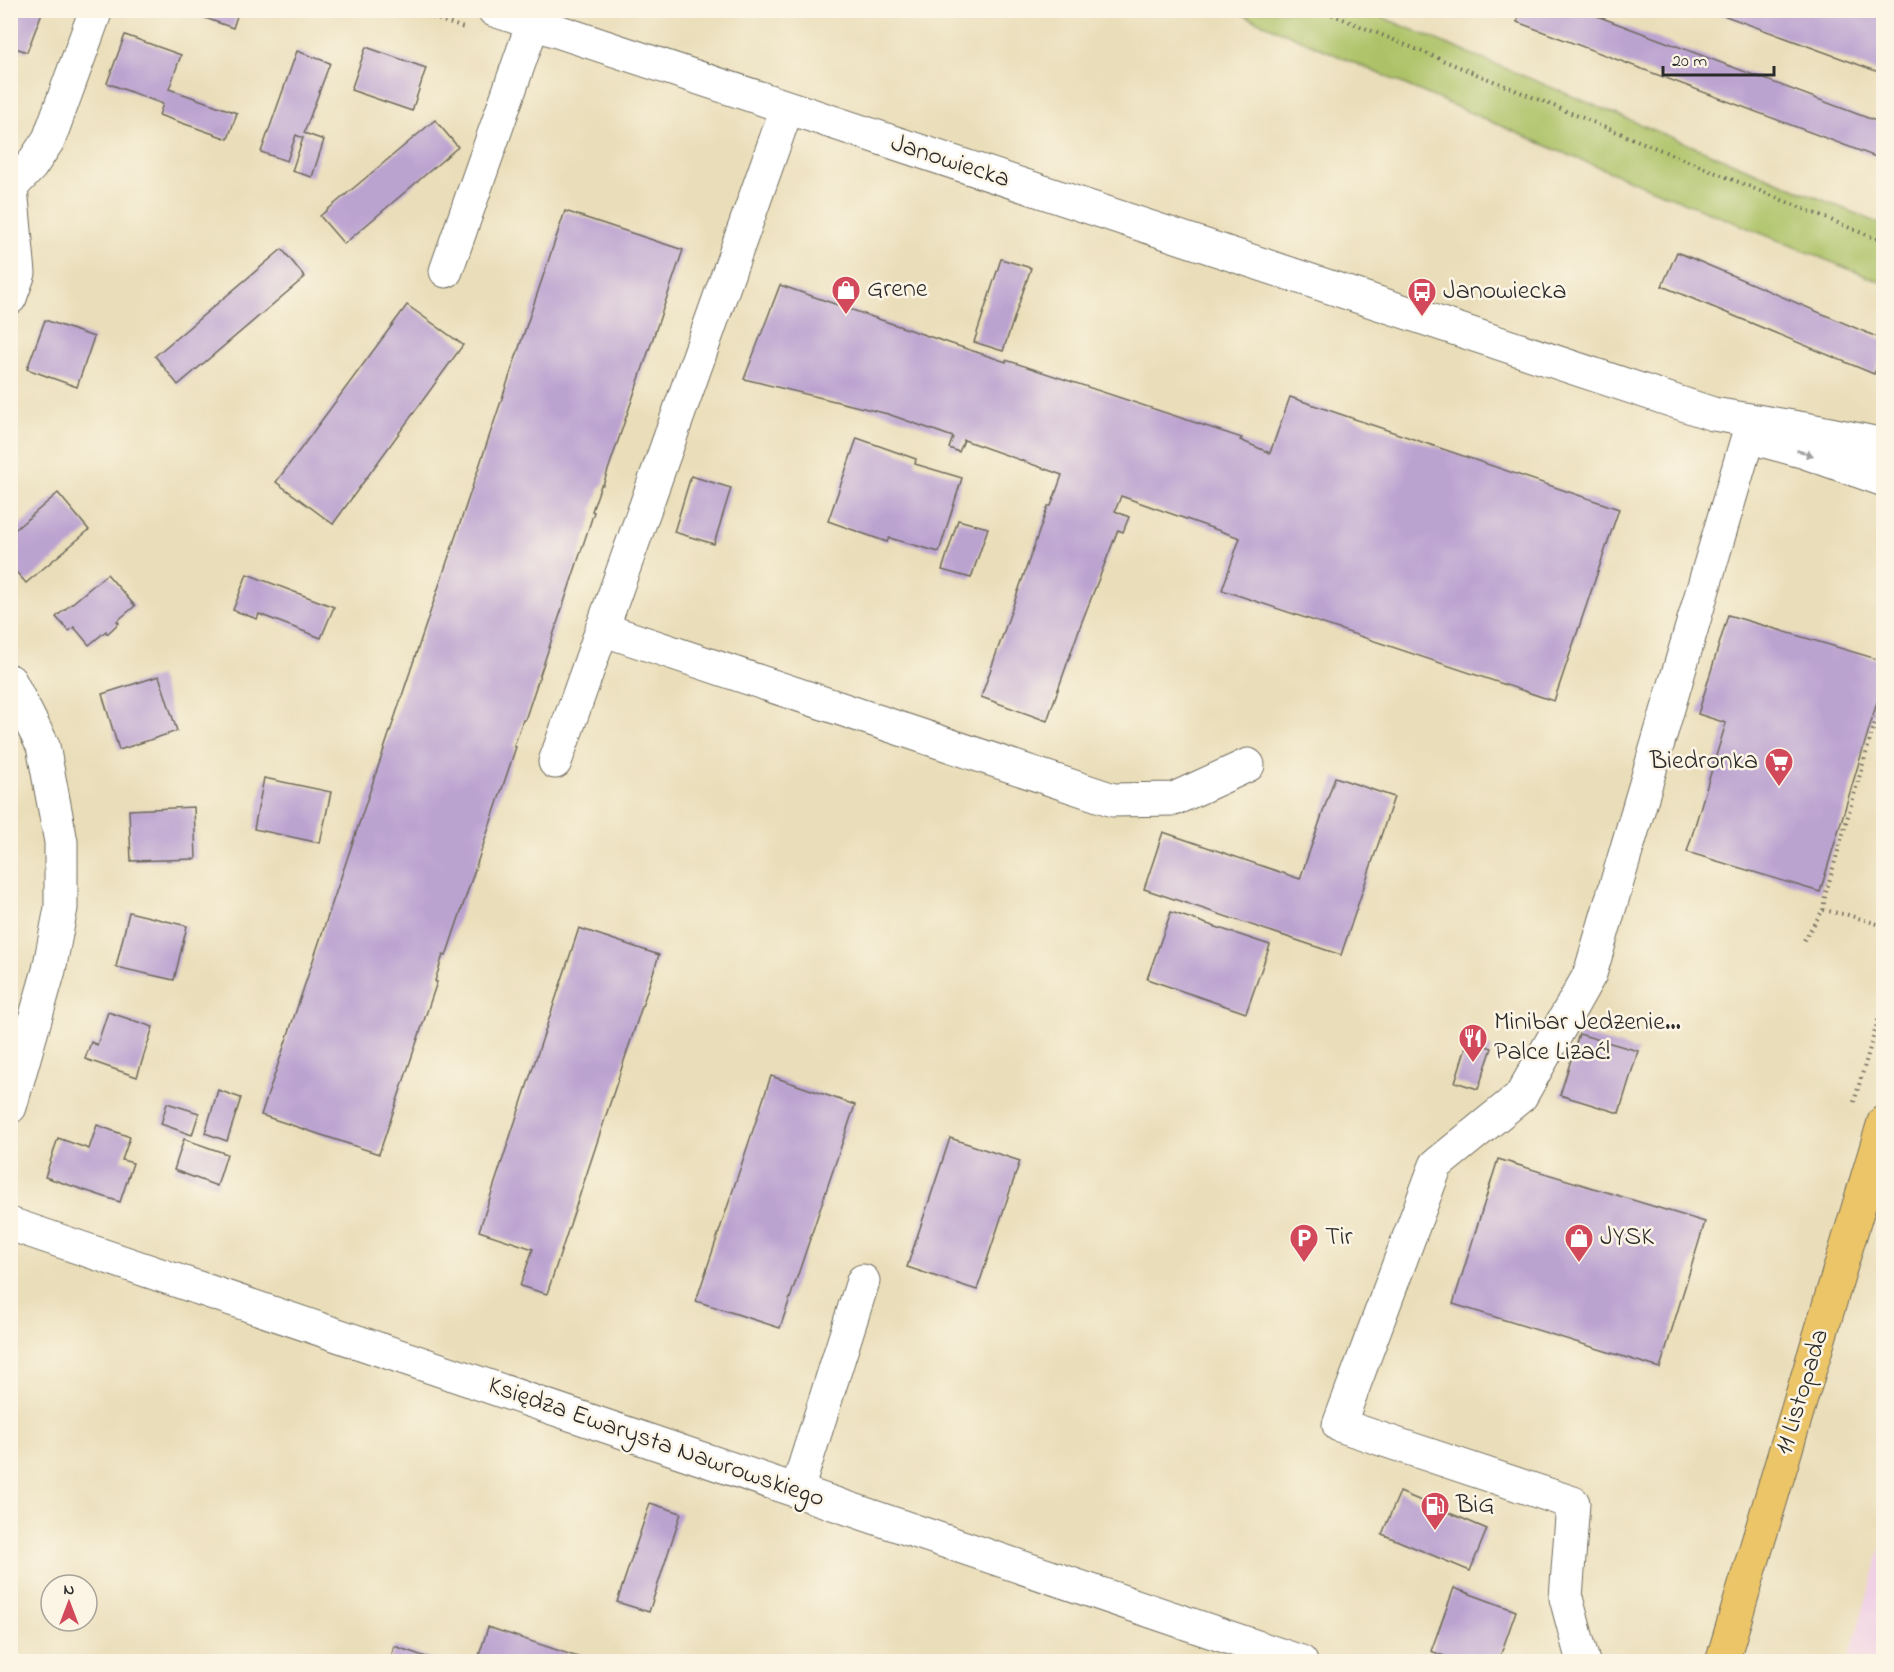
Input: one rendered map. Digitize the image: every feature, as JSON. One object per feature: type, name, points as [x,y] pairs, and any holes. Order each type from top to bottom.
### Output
[{"type":"main road","name":"11 Listopada","points":[[1722,1662],[1884,1122]]},
{"type":"street","points":[[10,298],[19,273],[11,188],[31,166],[49,139],[96,10]]},
{"type":"street","name":"Janowiecka","points":[[494,10],[1713,414],[1884,445]]},
{"type":"street","points":[[446,271],[533,23]]},
{"type":"street","points":[[555,762],[787,108]]},
{"type":"street","name":"Janowiecka","points":[[1713,414],[1748,436],[1802,451],[1884,480]]},
{"type":"street","points":[[1583,1662],[1566,1598],[1574,1503],[1339,1425],[1436,1165],[1521,1096],[1590,974],[1748,436]]},
{"type":"street","points":[[602,629],[1113,800],[1174,799],[1248,765]]},
{"type":"street","points":[[10,681],[43,746],[62,842],[61,908],[50,970],[10,1107]]},
{"type":"street","name":"Księdza Ewarysta Nawrowskiego","points":[[10,1224],[1301,1662]]},
{"type":"street","points":[[796,1490],[863,1281]]},
{"type":"path","points":[[1321,10],[1884,242]]},
{"type":"path","points":[[1804,940],[1823,910],[1825,896],[1884,692]]},
{"type":"path","points":[[1823,910],[1884,926]]},
{"type":"shaded area","points":[[1883,1542],[1883,1661],[1848,1661]]},
{"type":"green space","points":[[1234,11],[1367,11],[1883,225],[1883,283],[1559,151]]},
{"type":"building","points":[[10,10],[43,10],[27,52],[10,46]]},
{"type":"building","points":[[183,10],[239,10],[233,28]]},
{"type":"building","points":[[1521,10],[1581,10],[1884,124],[1884,160],[1517,22]]},
{"type":"building","points":[[1884,10],[1884,74],[1712,11]]},
{"type":"building","points":[[125,35],[181,55],[169,89],[237,113],[228,139],[159,115],[163,104],[107,83]]},
{"type":"building","points":[[366,47],[426,68],[412,111],[351,90]]},
{"type":"building","points":[[297,51],[330,63],[304,133],[324,140],[312,177],[292,171],[303,138],[296,135],[287,161],[261,152]]},
{"type":"building","points":[[435,120],[458,147],[344,244],[320,216]]},
{"type":"building","points":[[565,211],[683,250],[603,485],[601,485],[592,511],[594,512],[525,720],[523,720],[514,746],[516,747],[446,956],[443,955],[435,981],[437,982],[379,1154],[261,1115]]},
{"type":"building","points":[[282,249],[305,277],[178,385],[155,356]]},
{"type":"building","points":[[1677,252],[1884,340],[1884,350],[1874,374],[1662,286]]},
{"type":"building","points":[[1001,259],[1031,268],[1003,351],[974,342]]},
{"type":"building","points":[[780,285],[1006,362],[1006,360],[1242,438],[1240,440],[1270,453],[1290,397],[1619,509],[1554,701],[1222,590],[1240,538],[1121,496],[1115,511],[1129,517],[1123,532],[1118,530],[1081,624],[1047,721],[981,697],[1048,506],[1051,506],[1062,475],[964,440],[959,452],[949,448],[953,437],[888,414],[744,379]]},
{"type":"building","points":[[407,305],[463,345],[333,524],[276,482]]},
{"type":"building","points":[[45,320],[94,337],[77,387],[27,369]]},
{"type":"building","points":[[857,438],[916,459],[915,464],[962,478],[939,552],[889,538],[887,542],[828,521]]},
{"type":"building","points":[[691,476],[731,488],[714,544],[674,532]]},
{"type":"building","points":[[58,493],[89,530],[26,583],[10,565],[10,534]]},
{"type":"building","points":[[958,520],[988,528],[971,578],[942,570]]},
{"type":"building","points":[[107,574],[135,606],[117,621],[119,623],[107,634],[106,631],[89,645],[74,627],[69,631],[56,617]]},
{"type":"building","points":[[247,574],[334,607],[321,638],[259,614],[257,619],[233,610]]},
{"type":"building","name":"Biedronka","points":[[1728,615],[1884,661],[1884,679],[1820,892],[1687,852],[1726,723],[1698,714]]},
{"type":"building","points":[[159,676],[177,731],[119,750],[102,694]]},
{"type":"building","points":[[1335,777],[1394,797],[1341,955],[1144,889],[1163,832],[1300,879]]},
{"type":"building","points":[[264,778],[331,792],[320,843],[254,829]]},
{"type":"building","points":[[194,807],[196,859],[131,861],[129,810]]},
{"type":"building","points":[[129,912],[187,926],[174,980],[116,967]]},
{"type":"building","points":[[1171,912],[1270,945],[1246,1013],[1147,979]]},
{"type":"building","points":[[579,928],[659,955],[547,1294],[520,1286],[533,1249],[479,1231]]},
{"type":"building","points":[[108,1012],[153,1027],[137,1077],[85,1059],[91,1042],[97,1045]]},
{"type":"building","points":[[1579,1034],[1638,1051],[1619,1113],[1560,1095]]},
{"type":"building","points":[[1468,1040],[1492,1048],[1478,1089],[1455,1082]]},
{"type":"building","points":[[771,1076],[855,1105],[780,1328],[696,1301]]},
{"type":"building","points":[[218,1090],[241,1098],[227,1141],[205,1133]]},
{"type":"building","points":[[167,1103],[199,1113],[192,1135],[161,1124]]},
{"type":"building","points":[[97,1125],[130,1137],[122,1160],[133,1163],[120,1202],[45,1177],[58,1138],[89,1149]]},
{"type":"building","points":[[950,1138],[1020,1161],[977,1290],[907,1267]]},
{"type":"building","points":[[184,1139],[227,1154],[217,1186],[174,1170]]},
{"type":"building","name":"JYSK","points":[[1498,1159],[1705,1222],[1660,1368],[1453,1304]]},
{"type":"building","name":"BiG","points":[[1400,1492],[1487,1529],[1470,1571],[1382,1534]]},
{"type":"building","points":[[650,1503],[681,1513],[649,1612],[617,1602]]},
{"type":"building","points":[[1454,1588],[1516,1611],[1498,1662],[1460,1662],[1431,1651]]},
{"type":"building","points":[[488,1627],[590,1661],[590,1662],[477,1662]]},
{"type":"building","points":[[394,1646],[438,1661],[438,1662],[390,1662]]},
{"type":"place","name":"Grene","points":[[846,316]]},
{"type":"place","name":"Janowiecka","points":[[1422,318]]},
{"type":"place","name":"Biedronka","points":[[1779,788]]},
{"type":"place","name":"Minibar Jedzenie... Palce Lizać!","points":[[1473,1064]]},
{"type":"place","name":"Tir","points":[[1304,1264]]},
{"type":"place","name":"JYSK","points":[[1579,1264]]},
{"type":"place","name":"BiG","points":[[1435,1532]]}]
